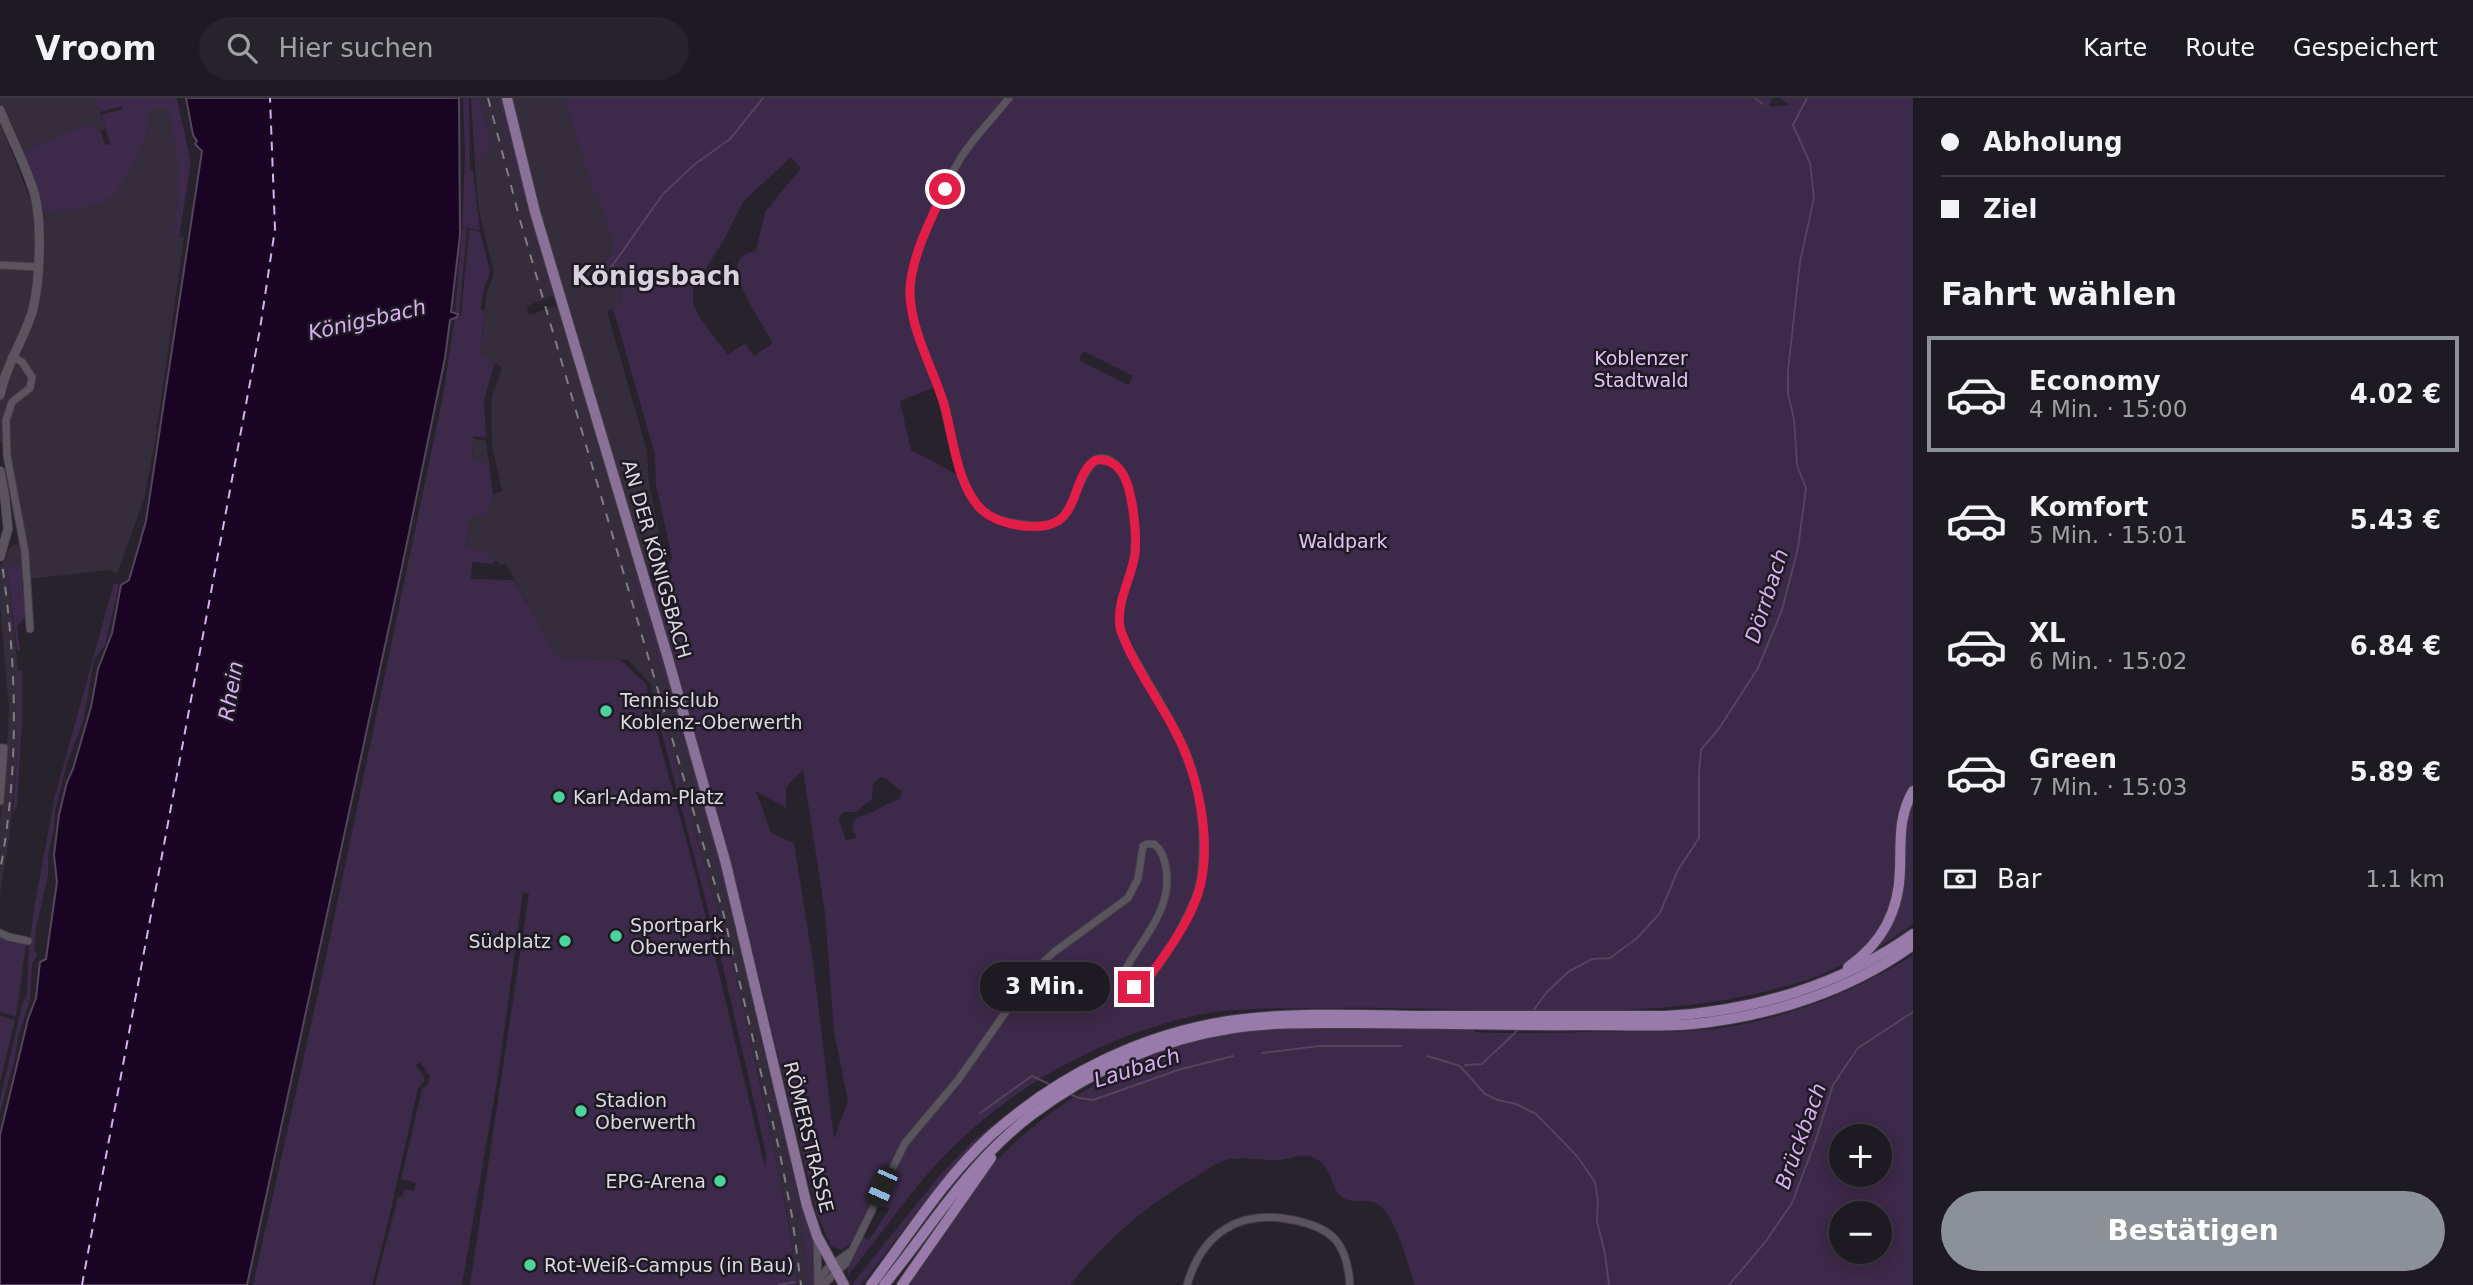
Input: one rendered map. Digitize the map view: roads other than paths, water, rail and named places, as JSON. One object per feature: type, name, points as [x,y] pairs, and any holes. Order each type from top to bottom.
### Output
[{"type":"highway","points":[[1821,983],[1850,966],[1874,946],[1892,916],[1899,880],[1902,819],[1913,791]]},
{"type":"highway","points":[[884,1285],[962,1181],[1003,1140],[1046,1105],[1113,1065],[1170,1042],[1213,1031],[1285,1023],[1585,1021],[1719,1011],[1771,1000],[1850,972],[1913,934]]},
{"type":"highway","points":[[870,1285],[943,1188],[988,1138],[1052,1089],[1129,1048],[1193,1028],[1269,1017],[1685,1024],[1757,1013],[1827,993],[1913,946]]},
{"type":"highway","points":[[902,1285],[1003,1140]]},
{"type":"main road","name":"AN DER KÖNIGSBACH","points":[[507,98],[536,212],[726,864],[766,1031]]},
{"type":"main road","name":"RÖMERSTRASSE","points":[[766,1031],[796,1166],[817,1236],[844,1285]]},
{"type":"street","points":[[820,1283],[834,1268],[843,1267],[905,1143],[958,1080],[1020,988],[1054,952],[1128,898],[1139,875],[1143,846],[1154,844],[1162,853],[1167,876],[1166,895],[1159,916],[1124,972],[1128,985],[1134,987],[1142,984],[1156,968],[1189,913],[1200,882],[1202,825],[1192,766],[1120,628],[1119,607],[1135,551],[1132,509],[1124,475],[1111,462],[1098,459],[1094,461],[1087,468],[1068,511],[1049,525],[1011,523],[994,518],[983,511],[967,486],[943,402],[913,317],[910,293],[913,269],[935,211],[962,156],[1009,98]]},
{"type":"street","points":[[0,110],[34,195],[39,221],[33,310],[12,356],[0,394]]},
{"type":"street","points":[[0,265],[38,267]]},
{"type":"street","points":[[12,356],[22,362],[32,377],[30,388],[12,402],[6,420],[7,456],[25,552],[30,629]]},
{"type":"street","points":[[0,471],[8,529],[0,557]]},
{"type":"street","points":[[0,748],[4,748],[0,801]]},
{"type":"street","points":[[0,933],[28,941]]},
{"type":"street","points":[[1187,1285],[1197,1258],[1217,1234],[1241,1221],[1266,1216],[1314,1224],[1335,1237],[1346,1256],[1350,1285]]},
{"type":"street","points":[[817,1236],[820,1283]]},
{"type":"water","name":"Rhein","points":[[186,98],[459,98],[460,235],[451,312],[458,314],[450,320],[445,358],[402,567],[247,1285],[0,1285],[0,1135],[28,1019],[36,998],[40,962],[46,959],[57,882],[54,855],[59,815],[91,707],[98,669],[112,633],[121,585],[129,580],[146,521],[202,151],[195,144],[197,141],[193,135]]},
{"type":"waterway","name":"Königsbach","points":[[605,276],[663,194],[695,164],[730,139],[763,98]]},
{"type":"waterway","points":[[1755,98],[1763,104]]},
{"type":"waterway","name":"Dörrbach","points":[[1533,1011],[1546,993],[1568,972],[1592,959],[1610,958],[1637,938],[1660,913],[1678,870],[1699,838],[1701,750],[1720,727],[1758,668],[1782,610],[1798,548],[1806,488],[1797,465],[1794,419],[1788,394],[1788,371],[1800,262],[1814,198],[1810,163],[1793,125],[1807,98]]},
{"type":"waterway","name":"Brückbach","points":[[1729,1285],[1766,1241],[1792,1203],[1833,1085],[1858,1048],[1913,1012]]},
{"type":"waterway","name":"Dörrbach","points":[[1465,1065],[1482,1064],[1519,1029]]},
{"type":"waterway","name":"Laubach","points":[[1262,1053],[1319,1046],[1401,1046]]},
{"type":"waterway","name":"Laubach","points":[[1070,1094],[1093,1100],[1181,1069],[1233,1056]]},
{"type":"waterway","name":"Laubach","points":[[1427,1056],[1460,1066],[1485,1094],[1536,1114],[1577,1156],[1595,1182],[1597,1221],[1609,1285]]},
{"type":"waterway","name":"Laubach","points":[[980,1113],[1032,1076],[1049,1084]]},
{"type":"waterway","name":"Laubach","points":[[779,1285],[795,1282]]},
{"type":"railway","points":[[488,98],[520,220],[723,912],[779,1149],[792,1216],[801,1285]]},
{"type":"railway","points":[[0,551],[10,631],[14,711],[11,791],[0,871]]},
{"type":"place","name":"Tennisclub Koblenz-Oberwerth","points":[[606,711]]},
{"type":"place","name":"Karl-Adam-Platz","points":[[559,797]]},
{"type":"place","name":"Sportpark Oberwerth","points":[[616,936]]},
{"type":"place","name":"Südplatz","points":[[565,941]]},
{"type":"place","name":"Stadion Oberwerth","points":[[581,1111]]},
{"type":"place","name":"EPG-Arena","points":[[720,1181]]},
{"type":"place","name":"Rot-Weiß-Campus (in Bau)","points":[[530,1265]]},
{"type":"district","name":"Königsbach","points":[[656,276]]},
{"type":"park label","name":"Koblenzer Stadtwald","points":[[1641,369]]},
{"type":"park label","name":"Waldpark","points":[[1343,541]]}]
